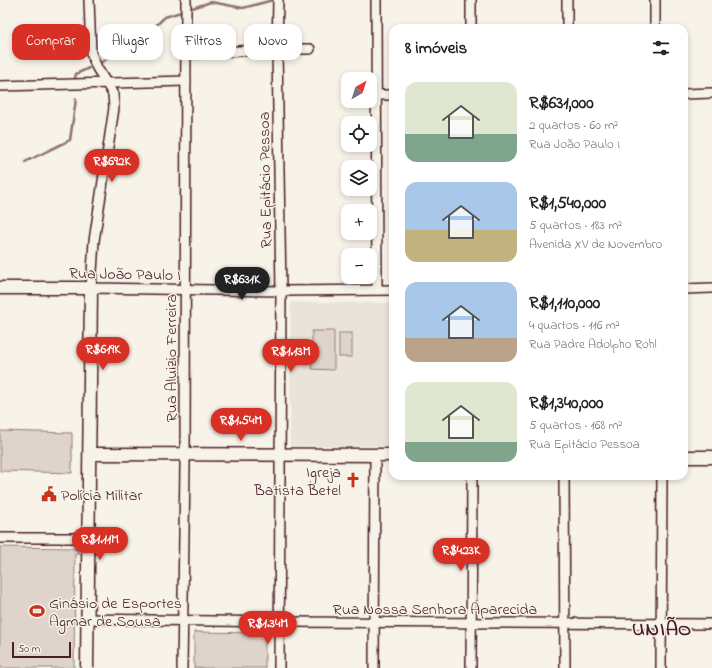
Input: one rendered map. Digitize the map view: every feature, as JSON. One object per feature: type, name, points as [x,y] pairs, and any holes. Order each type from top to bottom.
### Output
[{"type":"street","points":[[86,668],[91,288],[94,241],[114,108],[113,94],[97,68],[91,53],[89,0]]},
{"type":"street","points":[[376,0],[376,72]]},
{"type":"street","points":[[471,0],[471,24]]},
{"type":"street","points":[[567,0],[567,24]]},
{"type":"street","points":[[655,0],[655,24]]},
{"type":"street","name":"Rua Aluizio Ferreira","points":[[186,2],[186,24]]},
{"type":"street","name":"Rua Epitácio Pessoa","points":[[278,2],[278,24]]},
{"type":"street","points":[[302,49],[310,49]]},
{"type":"street","name":"Rua Aluizio Ferreira","points":[[182,668],[185,454],[185,60]]},
{"type":"street","name":"Rua Epitácio Pessoa","points":[[277,60],[282,291],[278,622],[279,668]]},
{"type":"street","points":[[0,86],[186,81]]},
{"type":"street","points":[[688,94],[712,93]]},
{"type":"street","points":[[377,95],[389,95]]},
{"type":"street","points":[[376,108],[376,290]]},
{"type":"street","name":"Rua João Paulo I","points":[[0,288],[282,291],[389,290]]},
{"type":"street","points":[[688,288],[712,288]]},
{"type":"street","points":[[90,454],[389,455]]},
{"type":"street","points":[[374,668],[375,455]]},
{"type":"street","points":[[688,457],[712,457]]},
{"type":"street","points":[[471,668],[472,480]]},
{"type":"street","points":[[564,480],[565,668]]},
{"type":"street","points":[[661,668],[662,480]]},
{"type":"street","points":[[0,538],[88,538]]},
{"type":"street","name":"Rua Nossa Senhora Aparecida","points":[[87,619],[471,624],[712,624]]},
{"type":"shaded area","points":[[291,302],[389,303],[389,446],[290,446]]},
{"type":"shaded area","points":[[312,331],[334,331],[334,370],[312,369]]},
{"type":"shaded area","points":[[339,333],[352,333],[352,357],[339,357]]},
{"type":"shaded area","points":[[0,431],[72,433],[72,473],[0,471]]},
{"type":"shaded area","name":"Ginásio de Esportes Agmar de Sousa","points":[[0,547],[73,548],[78,551],[78,554],[75,554],[74,668],[0,668]]},
{"type":"shaded area","points":[[194,632],[265,633],[265,668],[194,668]]},
{"type":"waterway","points":[[189,9],[211,2],[243,8],[273,0]]},
{"type":"waterway","points":[[102,62],[150,31],[165,17],[184,11]]},
{"type":"waterway","points":[[75,78],[76,74],[89,68]]},
{"type":"waterway","points":[[25,162],[70,140],[76,99]]},
{"type":"place","name":"Igreja Batista Betel","points":[[353,480]]},
{"type":"place","name":"Polícia Militar","points":[[49,494]]},
{"type":"place","name":"Ginásio de Esportes Agmar de Sousa","points":[[37,611]]},
{"type":"district","name":"UNIÃO","points":[[662,628]]}]
